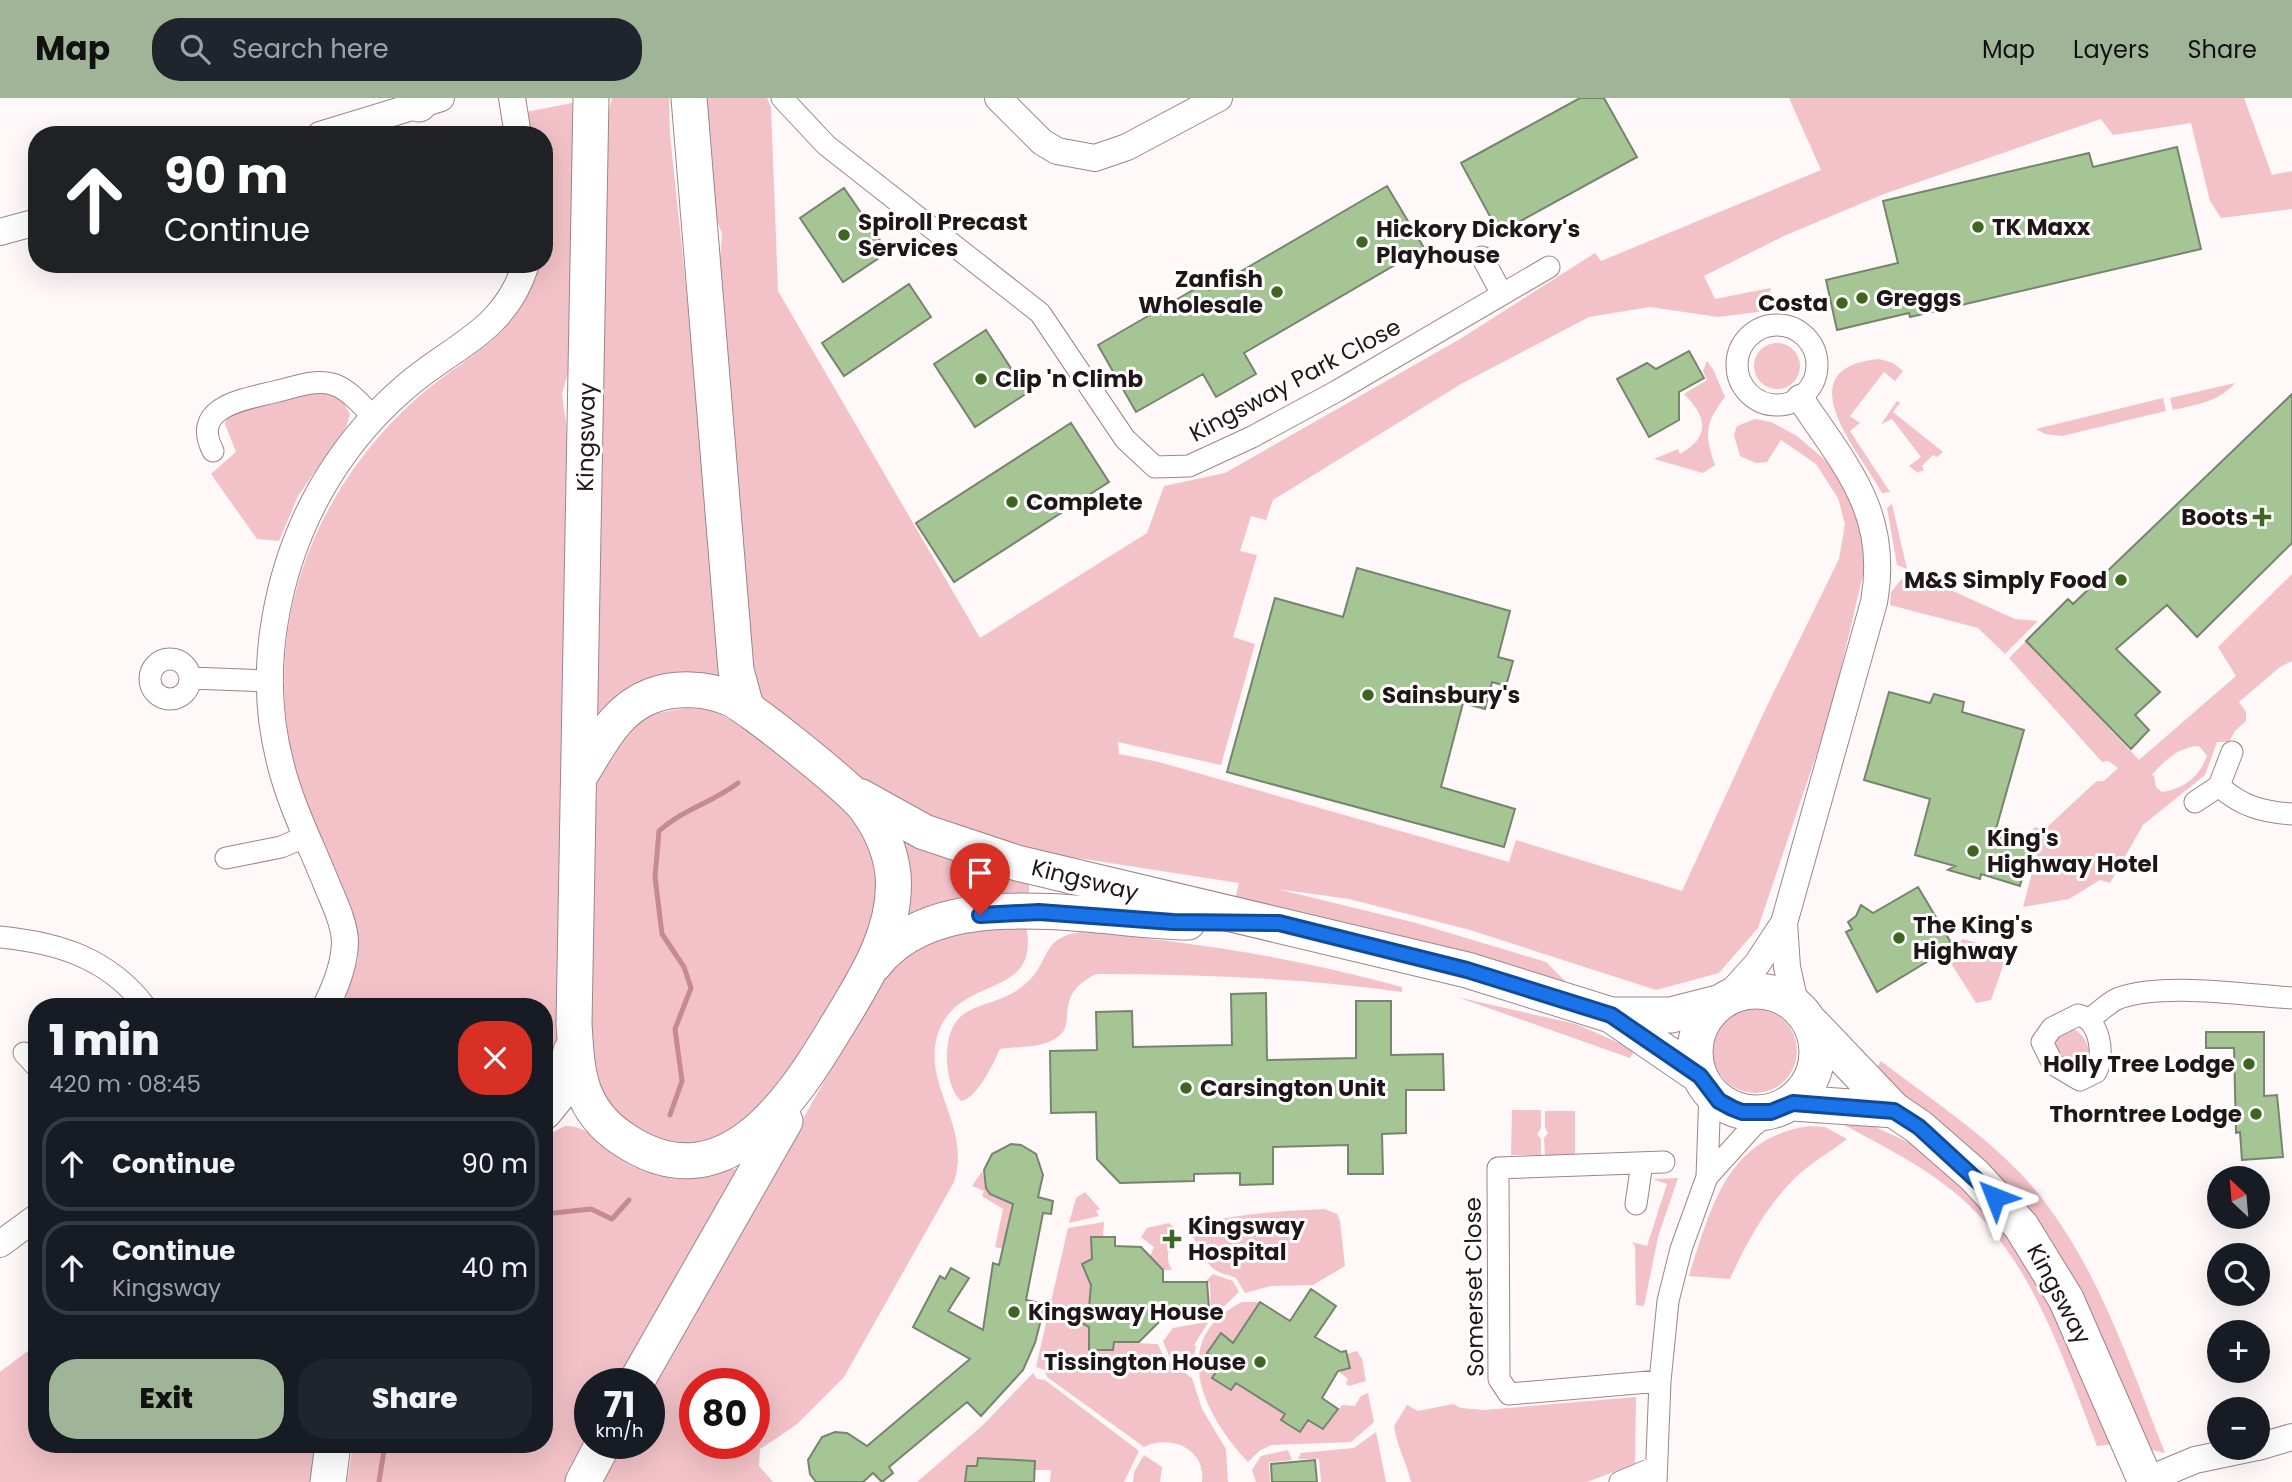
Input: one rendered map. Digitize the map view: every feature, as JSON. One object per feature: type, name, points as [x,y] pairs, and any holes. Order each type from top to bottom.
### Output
[{"type":"highway","points":[[689,100],[736,670],[746,707]]},
{"type":"highway","name":"Kingsway","points":[[574,1024],[591,109]]},
{"type":"highway","points":[[579,777],[619,717],[649,697],[667,692],[706,691],[733,699],[862,804],[878,826],[889,851],[894,892],[889,920],[866,977],[807,1077],[782,1127],[682,1296],[644,1368]]},
{"type":"highway","name":"Kingsway","points":[[826,774],[877,807],[924,832],[1005,859],[1467,970],[1611,1015],[1671,1015],[1724,999]]},
{"type":"highway","name":"Kingsway","points":[[866,977],[895,944],[918,930],[980,915],[1039,912],[1173,922],[1279,923]]},
{"type":"highway","points":[[1745,991],[1771,992],[1804,1014],[1816,1059],[1812,1075],[1782,1108],[1742,1112],[1732,1108],[1705,1084],[1695,1054],[1698,1035],[1706,1016],[1724,999],[1745,991]]},
{"type":"highway","name":"Kingsway","points":[[1804,1014],[1894,1111],[1919,1127],[1973,1175],[2021,1226],[2045,1260],[2156,1477]]},
{"type":"highway","name":"Kingsway","points":[[1611,1015],[1705,1084]]},
{"type":"highway","points":[[574,1024],[578,1079],[593,1110],[613,1133],[652,1154],[690,1159],[714,1156],[739,1145],[768,1125],[807,1077]]},
{"type":"highway","points":[[553,1101],[562,1090],[567,1077],[574,1024]]},
{"type":"highway","name":"Kingsway","points":[[1782,1108],[1894,1111]]},
{"type":"highway","points":[[328,1482],[332,1453]]},
{"type":"highway","points":[[583,1482],[595,1459]]},
{"type":"street","points":[[512,98],[517,126]]},
{"type":"street","name":"Kingsway Park Close","points":[[782,98],[826,145],[1040,313],[1125,439],[1155,467],[1189,466],[1205,461],[1337,391],[1549,267]]},
{"type":"street","points":[[998,98],[1042,142],[1057,151],[1096,158],[1127,147],[1219,98]]},
{"type":"street","points":[[347,126],[426,100]]},
{"type":"street","points":[[0,232],[28,224]]},
{"type":"street","points":[[1482,257],[1502,294]]},
{"type":"street","points":[[329,998],[341,968],[344,934],[280,763],[271,714],[269,681],[275,621],[297,536],[330,471],[374,417],[405,387],[487,330],[512,297],[522,273]]},
{"type":"street","points":[[213,451],[207,429],[210,420],[223,407],[313,383],[335,384],[374,417]]},
{"type":"street","points":[[1724,999],[1757,964],[1784,923],[1874,602],[1879,565],[1875,532],[1863,495],[1800,398]]},
{"type":"street","points":[[191,678],[269,681]]},
{"type":"street","points":[[2195,802],[2219,786],[2232,752]]},
{"type":"street","points":[[2219,786],[2230,796],[2256,810],[2292,814]]},
{"type":"street","points":[[226,858],[281,847],[307,836]]},
{"type":"street","points":[[1784,923],[1787,967],[1804,1014]]},
{"type":"street","points":[[0,937],[32,941],[85,956],[123,980],[138,998]]},
{"type":"street","points":[[2089,1020],[2116,999],[2137,993],[2224,993],[2292,998]]},
{"type":"street","points":[[1620,1482],[1656,1474],[1660,1381],[1668,1301],[1681,1249],[1707,1177],[1705,1084]]},
{"type":"street","points":[[1707,1177],[1753,1126],[1782,1108]]},
{"type":"street","name":"Somerset Close","points":[[1660,1381],[1509,1394],[1499,1379],[1498,1168],[1664,1162]]},
{"type":"street","points":[[1636,1204],[1642,1163]]},
{"type":"street","points":[[0,1244],[28,1224]]},
{"type":"street","points":[[2270,1443],[2292,1437]]},
{"type":"street","points":[[2156,1477],[2207,1457]]},
{"type":"shaded area","points":[[612,98],[669,98],[670,135],[728,686],[593,724],[607,120]]},
{"type":"shaded area","points":[[696,98],[767,98],[771,107],[778,291],[980,638],[1147,533],[1164,486],[1225,473],[1460,339],[1595,253],[1601,261],[1821,170],[1789,98],[2244,98],[2272,175],[2292,171],[2292,209],[2221,218],[2210,201],[2191,123],[2113,135],[2101,119],[1884,194],[1786,235],[1704,276],[1715,299],[1771,288],[1766,311],[1718,317],[1650,307],[1589,317],[1461,384],[1273,500],[1266,520],[1251,516],[1240,551],[1257,555],[1233,637],[1255,644],[1221,765],[1118,742],[1119,754],[1159,762],[1509,862],[1516,840],[1682,891],[1764,712],[1839,559],[1845,524],[1838,498],[1816,464],[1781,440],[1767,462],[1756,463],[1740,456],[1734,435],[1737,426],[1755,419],[1771,422],[1797,436],[1824,459],[1840,480],[1859,519],[1865,566],[1831,711],[1758,928],[1719,973],[1656,990],[1470,930],[1349,899],[1277,889],[1416,923],[1546,962],[1567,983],[1430,944],[1235,899],[1239,883],[1007,847],[885,798],[775,717],[749,685],[718,286],[722,234],[702,179]]},
{"type":"shaded area","points":[[572,103],[578,337],[562,394],[572,466],[559,1039],[553,1059],[553,998],[345,996],[358,959],[358,932],[299,780],[285,708],[285,658],[292,609],[305,562],[325,517],[350,474],[380,435],[416,399],[503,330],[527,296],[534,273],[553,273],[553,126],[528,126],[526,112]]},
{"type":"shaded area","points":[[1777,343],[1793,350],[1800,366],[1793,382],[1777,389],[1761,382],[1754,366],[1761,350]]},
{"type":"shaded area","points":[[1879,359],[1893,363],[1903,371],[1895,381],[1884,372],[1850,416],[1860,423],[1850,431],[1890,492],[1882,493],[1846,435],[1836,414],[1832,394],[1836,378],[1851,366]]},
{"type":"shaded area","points":[[1707,361],[1725,397],[1713,414],[1708,429],[1715,465],[1703,473],[1654,459],[1678,449],[1680,454],[1697,440],[1701,433],[1701,418],[1684,394],[1707,380],[1703,371]]},
{"type":"shaded area","points":[[2235,383],[2214,399],[2173,410],[2170,398]]},
{"type":"shaded area","points":[[321,391],[331,393],[345,405],[350,415],[346,427],[298,496],[279,541],[257,539],[211,474],[236,452],[225,424],[228,413]]},
{"type":"shaded area","points":[[2163,398],[2166,411],[2062,436],[2045,434],[2036,429]]},
{"type":"shaded area","points":[[1897,401],[1900,403],[1893,412],[1943,452],[1937,457],[1933,455],[1922,466],[1924,471],[1917,472],[1909,466],[1921,457],[1892,419],[1881,424]]},
{"type":"shaded area","points":[[1892,504],[1907,569],[1897,565],[1887,508]]},
{"type":"shaded area","points":[[1908,571],[2015,619],[2038,621],[2005,654],[1978,628],[1890,605],[1891,592]]},
{"type":"shaded area","points":[[2292,574],[2292,661],[2280,667],[2239,702],[2246,712],[2246,721],[2235,731],[2229,742],[2217,742],[2205,775],[2143,825],[2110,883],[2100,880],[2069,899],[2023,907],[2037,854],[1997,840],[1994,833],[2009,832],[2033,840],[2030,832],[2035,827],[2044,830],[2097,781],[2104,781],[2118,768],[2108,761],[2102,762],[2009,658],[2026,641],[2139,760],[2236,676],[2218,647]],"holes":[[[2199,746],[2207,756],[2195,776],[2184,785],[2162,792],[2156,787],[2154,775],[2151,776],[2178,752]]]},
{"type":"shaded area","points":[[686,708],[710,710],[740,724],[847,805],[871,837],[880,900],[860,952],[765,1109],[736,1133],[691,1145],[665,1143],[633,1129],[604,1100],[590,1069],[597,774],[627,727],[652,714]]},
{"type":"shaded area","points":[[894,829],[1029,882],[1029,894],[899,927]]},
{"type":"shaded area","points":[[1025,921],[1028,946],[1023,963],[1013,975],[967,999],[953,1010],[941,1026],[935,1046],[935,1065],[956,1140],[958,1161],[954,1182],[844,1377],[796,1425],[770,1442],[770,1368],[679,1368],[679,1459],[759,1459],[759,1466],[773,1482],[602,1482],[614,1459],[665,1459],[665,1368],[662,1368],[877,988],[901,954],[934,935]]},
{"type":"shaded area","points":[[1082,932],[1163,940],[1284,959],[1402,987],[1402,992],[1249,978],[1096,974],[1074,991],[1064,1030],[1059,1036],[1038,1045],[1000,1049],[979,1088],[961,1101],[952,1088],[947,1062],[949,1041],[961,1016],[972,1009],[1010,995],[1023,986],[1032,978],[1058,939]]},
{"type":"shaded area","points":[[1963,939],[2008,952],[1991,1000],[1976,1003],[1944,952]]},
{"type":"shaded area","points":[[1457,997],[1576,1024],[1635,1050],[1630,1058]]},
{"type":"shaded area","points":[[1755,1009],[1771,1012],[1785,1021],[1794,1035],[1797,1051],[1794,1067],[1785,1081],[1771,1090],[1755,1093],[1739,1090],[1725,1081],[1716,1067],[1713,1051],[1716,1035],[1725,1021],[1739,1012]]},
{"type":"shaded area","points":[[2074,1029],[2085,1040],[2090,1053],[2092,1064],[2084,1070],[2063,1061],[2055,1046],[2061,1034]]},
{"type":"shaded area","points":[[1881,1061],[1989,1144],[2022,1175],[2047,1205],[2069,1237],[2106,1307],[2165,1453],[2148,1449],[2110,1358],[1873,1074]]},
{"type":"shaded area","points":[[1512,1110],[1541,1110],[1541,1128],[1537,1134],[1541,1139],[1541,1155],[1511,1155]]},
{"type":"shaded area","points":[[1545,1111],[1575,1111],[1575,1155],[1545,1155],[1544,1138],[1548,1133],[1545,1128]]},
{"type":"shaded area","points":[[1839,1122],[1871,1125],[1910,1143],[1972,1187],[2027,1249],[2116,1444],[2097,1446],[2038,1302],[1997,1236],[1971,1207],[1941,1182]]},
{"type":"shaded area","points":[[565,1126],[584,1130],[623,1161],[661,1175],[692,1178],[743,1169],[626,1368],[574,1368],[574,1459],[578,1459],[566,1482],[347,1482],[352,1453],[553,1453],[553,1132]]},
{"type":"shaded area","points":[[1809,1126],[1825,1127],[1847,1139],[1806,1168],[1774,1201],[1730,1279],[1689,1276],[1715,1201],[1726,1180],[1741,1161],[1759,1145],[1781,1133]]},
{"type":"shaded area","points":[[982,1171],[987,1186],[995,1195],[1021,1207],[1009,1220],[1003,1249],[995,1247],[1003,1209],[982,1196],[984,1191],[972,1186]]},
{"type":"shaded area","points":[[1678,1178],[1658,1237],[1644,1306],[1636,1305],[1635,1246],[1632,1242],[1647,1246],[1667,1184],[1653,1179]]},
{"type":"shaded area","points":[[1085,1192],[1100,1209],[1096,1211],[1099,1216],[1069,1223],[1076,1198]]},
{"type":"shaded area","points":[[1324,1209],[1337,1214],[1340,1221],[1345,1266],[1313,1285],[1271,1286],[1245,1293],[1236,1278],[1221,1273],[1210,1265],[1191,1234],[1195,1224],[1259,1214]]},
{"type":"shaded area","points":[[1104,1222],[1103,1237],[1092,1237],[1092,1259],[1082,1264],[1091,1286],[1092,1303],[1078,1321],[1089,1327],[1089,1349],[1113,1350],[1114,1342],[1158,1344],[1164,1358],[1192,1378],[1202,1409],[1226,1449],[1228,1482],[1202,1482],[1202,1470],[1198,1461],[1185,1447],[1165,1442],[1144,1447],[1047,1377],[1045,1370],[1036,1367],[1068,1228]]},
{"type":"shaded area","points":[[1169,1223],[1176,1230],[1168,1254],[1172,1270],[1163,1270],[1150,1256],[1154,1247],[1141,1237],[1147,1228]]},
{"type":"shaded area","points":[[1213,1274],[1233,1281],[1239,1292],[1211,1319],[1210,1284],[1206,1281]]},
{"type":"shaded area","points":[[1242,1302],[1260,1302],[1233,1343],[1221,1334],[1207,1352],[1222,1363],[1231,1390],[1242,1375],[1290,1406],[1282,1420],[1300,1432],[1308,1420],[1324,1429],[1342,1405],[1355,1406],[1361,1396],[1368,1393],[1374,1422],[1351,1442],[1271,1445],[1259,1451],[1248,1462],[1232,1444],[1207,1402],[1200,1379],[1199,1357],[1204,1337],[1218,1318]]},
{"type":"shaded area","points":[[1208,1323],[1194,1345],[1192,1369],[1169,1356],[1163,1341],[1173,1328]]},
{"type":"shaded area","points":[[28,1351],[28,1453],[319,1453],[315,1482],[0,1482],[0,1372]]},
{"type":"shaded area","points":[[1357,1351],[1362,1359],[1366,1381],[1349,1386],[1346,1384],[1348,1379],[1338,1371],[1350,1365],[1347,1354]]},
{"type":"shaded area","points":[[1033,1373],[1037,1379],[1045,1380],[1139,1451],[1124,1482],[1050,1482],[1051,1470],[1035,1470],[1035,1461],[967,1466],[965,1482],[917,1482],[983,1425]]},
{"type":"shaded area","points":[[1636,1397],[1635,1464],[1587,1482],[1411,1482],[1394,1426],[1407,1405],[1418,1411],[1453,1404],[1461,1408],[1484,1410]]},
{"type":"shaded area","points":[[1376,1432],[1386,1482],[1321,1482],[1319,1459],[1298,1459],[1301,1453],[1354,1448]]},
{"type":"shaded area","points":[[1288,1450],[1292,1460],[1269,1462],[1270,1482],[1256,1482],[1252,1470],[1261,1456]]},
{"type":"shaded area","points":[[1144,1455],[1162,1467],[1160,1482],[1133,1482],[1134,1472]]},
{"type":"building","points":[[1580,98],[1604,98],[1637,157],[1499,233],[1461,163]]},
{"type":"building","points":[[2177,147],[2201,249],[1910,317],[1909,313],[1837,330],[1826,280],[1898,263],[1883,201],[2089,153],[2093,167]]},
{"type":"building","points":[[1387,186],[1424,248],[1244,353],[1256,374],[1216,397],[1203,374],[1136,412],[1098,345],[1205,283],[1209,290]]},
{"type":"building","name":"Spiroll Precast Services","points":[[844,188],[888,252],[843,282],[800,218]]},
{"type":"building","points":[[909,284],[931,317],[844,376],[822,343]]},
{"type":"building","name":"Clip 'n Climb","points":[[986,330],[1027,393],[975,427],[934,364]]},
{"type":"building","points":[[1689,351],[1704,378],[1679,392],[1679,420],[1649,437],[1617,379],[1647,363],[1656,369]]},
{"type":"building","points":[[2292,394],[2292,543],[2197,637],[2167,605],[2116,649],[2160,692],[2135,715],[2149,730],[2131,749],[2026,641],[2068,599],[2073,604]]},
{"type":"building","name":"Complete","points":[[1071,423],[1109,482],[954,582],[916,523]]},
{"type":"building","name":"Sainsbury's","points":[[1357,568],[1510,611],[1498,657],[1513,661],[1506,686],[1492,682],[1485,709],[1463,703],[1441,787],[1515,809],[1504,847],[1227,772],[1275,598],[1343,617]]},
{"type":"building","points":[[1889,692],[1930,703],[1934,694],[1964,702],[1962,712],[2024,730],[1994,836],[2030,847],[2020,886],[1981,874],[1980,879],[1948,870],[1955,866],[1915,855],[1930,799],[1864,780]]},
{"type":"building","name":"The King's Highway","points":[[1918,887],[1953,946],[1877,992],[1846,932],[1852,929],[1848,922],[1856,916],[1861,905],[1873,913]]},
{"type":"building","name":"Carsington Unit","points":[[1266,993],[1267,1060],[1356,1058],[1356,1001],[1391,1001],[1391,1055],[1443,1054],[1444,1090],[1406,1090],[1406,1133],[1382,1134],[1383,1174],[1348,1174],[1348,1145],[1273,1147],[1273,1184],[1240,1185],[1240,1173],[1194,1174],[1194,1181],[1120,1183],[1097,1159],[1096,1112],[1051,1113],[1050,1051],[1097,1050],[1096,1012],[1132,1011],[1133,1047],[1232,1045],[1231,994]]},
{"type":"building","points":[[2206,1032],[2264,1032],[2264,1096],[2277,1095],[2283,1157],[2242,1160],[2240,1132],[2236,1133],[2234,1048],[2206,1048]]},
{"type":"building","name":"Kingsway House","points":[[1011,1144],[1021,1145],[1036,1154],[1043,1175],[1038,1197],[1053,1201],[1051,1214],[1043,1213],[1026,1300],[1045,1304],[1035,1343],[1023,1370],[981,1416],[967,1402],[889,1467],[893,1473],[882,1482],[873,1473],[863,1482],[816,1482],[810,1474],[808,1460],[822,1437],[835,1432],[847,1433],[867,1446],[970,1359],[913,1327],[940,1276],[945,1279],[951,1268],[969,1278],[948,1311],[983,1330],[993,1263],[999,1265],[1013,1204],[990,1194],[986,1188],[984,1170],[992,1154]]},
{"type":"building","points":[[1091,1237],[1115,1237],[1115,1246],[1141,1247],[1163,1270],[1163,1282],[1207,1282],[1209,1308],[1163,1307],[1162,1319],[1139,1342],[1114,1342],[1113,1350],[1089,1350],[1089,1327],[1078,1321],[1089,1307],[1091,1285],[1082,1264],[1092,1259]]},
{"type":"building","name":"Tissington House","points":[[1311,1289],[1336,1306],[1315,1337],[1341,1352],[1346,1351],[1350,1368],[1338,1371],[1322,1398],[1338,1409],[1323,1429],[1308,1420],[1300,1432],[1281,1420],[1285,1414],[1236,1383],[1231,1390],[1212,1378],[1222,1363],[1207,1353],[1221,1333],[1233,1343],[1260,1302],[1290,1321]]},
{"type":"building","points":[[978,1458],[1035,1461],[1034,1482],[965,1482],[967,1466],[977,1466]]},
{"type":"building","points":[[1315,1460],[1317,1482],[1272,1482],[1271,1464]]},
{"type":"waterway","points":[[670,1115],[682,1081],[675,1029],[691,988],[684,967],[662,934],[655,877],[659,831],[668,823],[738,783]]},
{"type":"waterway","points":[[553,1213],[591,1209],[612,1219],[629,1200]]},
{"type":"waterway","points":[[379,1482],[384,1453]]},
{"type":"place","name":"TK Maxx","points":[[1978,227]]},
{"type":"place","name":"Spiroll Precast Services","points":[[844,235]]},
{"type":"place","name":"Hickory Dickory's Playhouse","points":[[1362,242]]},
{"type":"place","name":"Zanfish Wholesale","points":[[1277,292]]},
{"type":"place","name":"Greggs","points":[[1862,298]]},
{"type":"place","name":"Costa","points":[[1842,303]]},
{"type":"place","name":"Clip 'n Climb","points":[[981,379]]},
{"type":"place","name":"Complete","points":[[1012,502]]},
{"type":"place","name":"Boots","points":[[2262,517]]},
{"type":"place","name":"M&S Simply Food","points":[[2121,580]]},
{"type":"place","name":"Sainsbury's","points":[[1368,695]]},
{"type":"place","name":"King's Highway Hotel","points":[[1973,851]]},
{"type":"place","name":"The King's Highway","points":[[1899,938]]},
{"type":"place","name":"Holly Tree Lodge","points":[[2249,1064]]},
{"type":"place","name":"Carsington Unit","points":[[1186,1088]]},
{"type":"place","name":"Thorntree Lodge","points":[[2256,1114]]},
{"type":"place","name":"Kingsway Hospital","points":[[1172,1239]]},
{"type":"place","name":"Kingsway House","points":[[1014,1312]]},
{"type":"place","name":"Tissington House","points":[[1260,1362]]},
{"type":"route","points":[[980,915],[1039,912],[1173,922],[1279,923],[1467,970],[1611,1015],[1700,1076],[1719,1101],[1742,1112],[1771,1112],[1793,1103],[1894,1111],[1919,1127],[1995,1197]]}]
